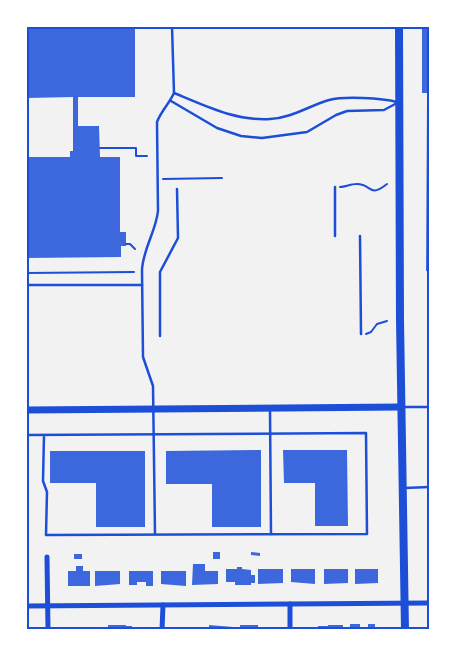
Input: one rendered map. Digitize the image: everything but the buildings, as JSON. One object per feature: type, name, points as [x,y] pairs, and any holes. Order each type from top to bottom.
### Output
[{"type":"main road","points":[[399,26],[401,407],[405,630]]},
{"type":"street","points":[[26,410],[401,407]]},
{"type":"street","points":[[48,557],[48,630]]},
{"type":"street","points":[[26,606],[429,603]]},
{"type":"street","points":[[290,604],[290,630]]},
{"type":"street","points":[[162,630],[163,605]]},
{"type":"lane","points":[[155,534],[152,380],[143,357],[142,263],[158,214],[157,122],[160,113],[171,102],[174,93],[172,26]]},
{"type":"lane","points":[[174,93],[220,112],[256,119],[281,118],[333,99],[384,99],[399,103]]},
{"type":"lane","points":[[171,102],[217,128],[241,136],[262,138],[307,132],[347,110],[384,110],[399,103]]},
{"type":"lane","points":[[335,187],[335,236]]},
{"type":"lane","points":[[160,336],[160,272],[178,238],[177,189]]},
{"type":"lane","points":[[360,236],[361,334]]},
{"type":"lane","points":[[26,284],[142,284]]},
{"type":"lane","points":[[401,407],[429,407]]},
{"type":"lane","points":[[270,409],[271,534]]},
{"type":"lane","points":[[26,435],[366,433],[367,534],[46,535],[46,492],[43,481],[44,435]]},
{"type":"lane","points":[[403,488],[429,487]]},
{"type":"path","points":[[100,148],[136,148],[136,156],[147,156]]},
{"type":"path","points":[[158,179],[222,178]]},
{"type":"path","points":[[335,187],[359,184],[375,191],[380,190],[387,184]]},
{"type":"path","points":[[126,244],[130,244],[135,249]]},
{"type":"path","points":[[26,273],[134,272]]},
{"type":"path","points":[[361,334],[368,334],[376,324],[387,321]]}]
